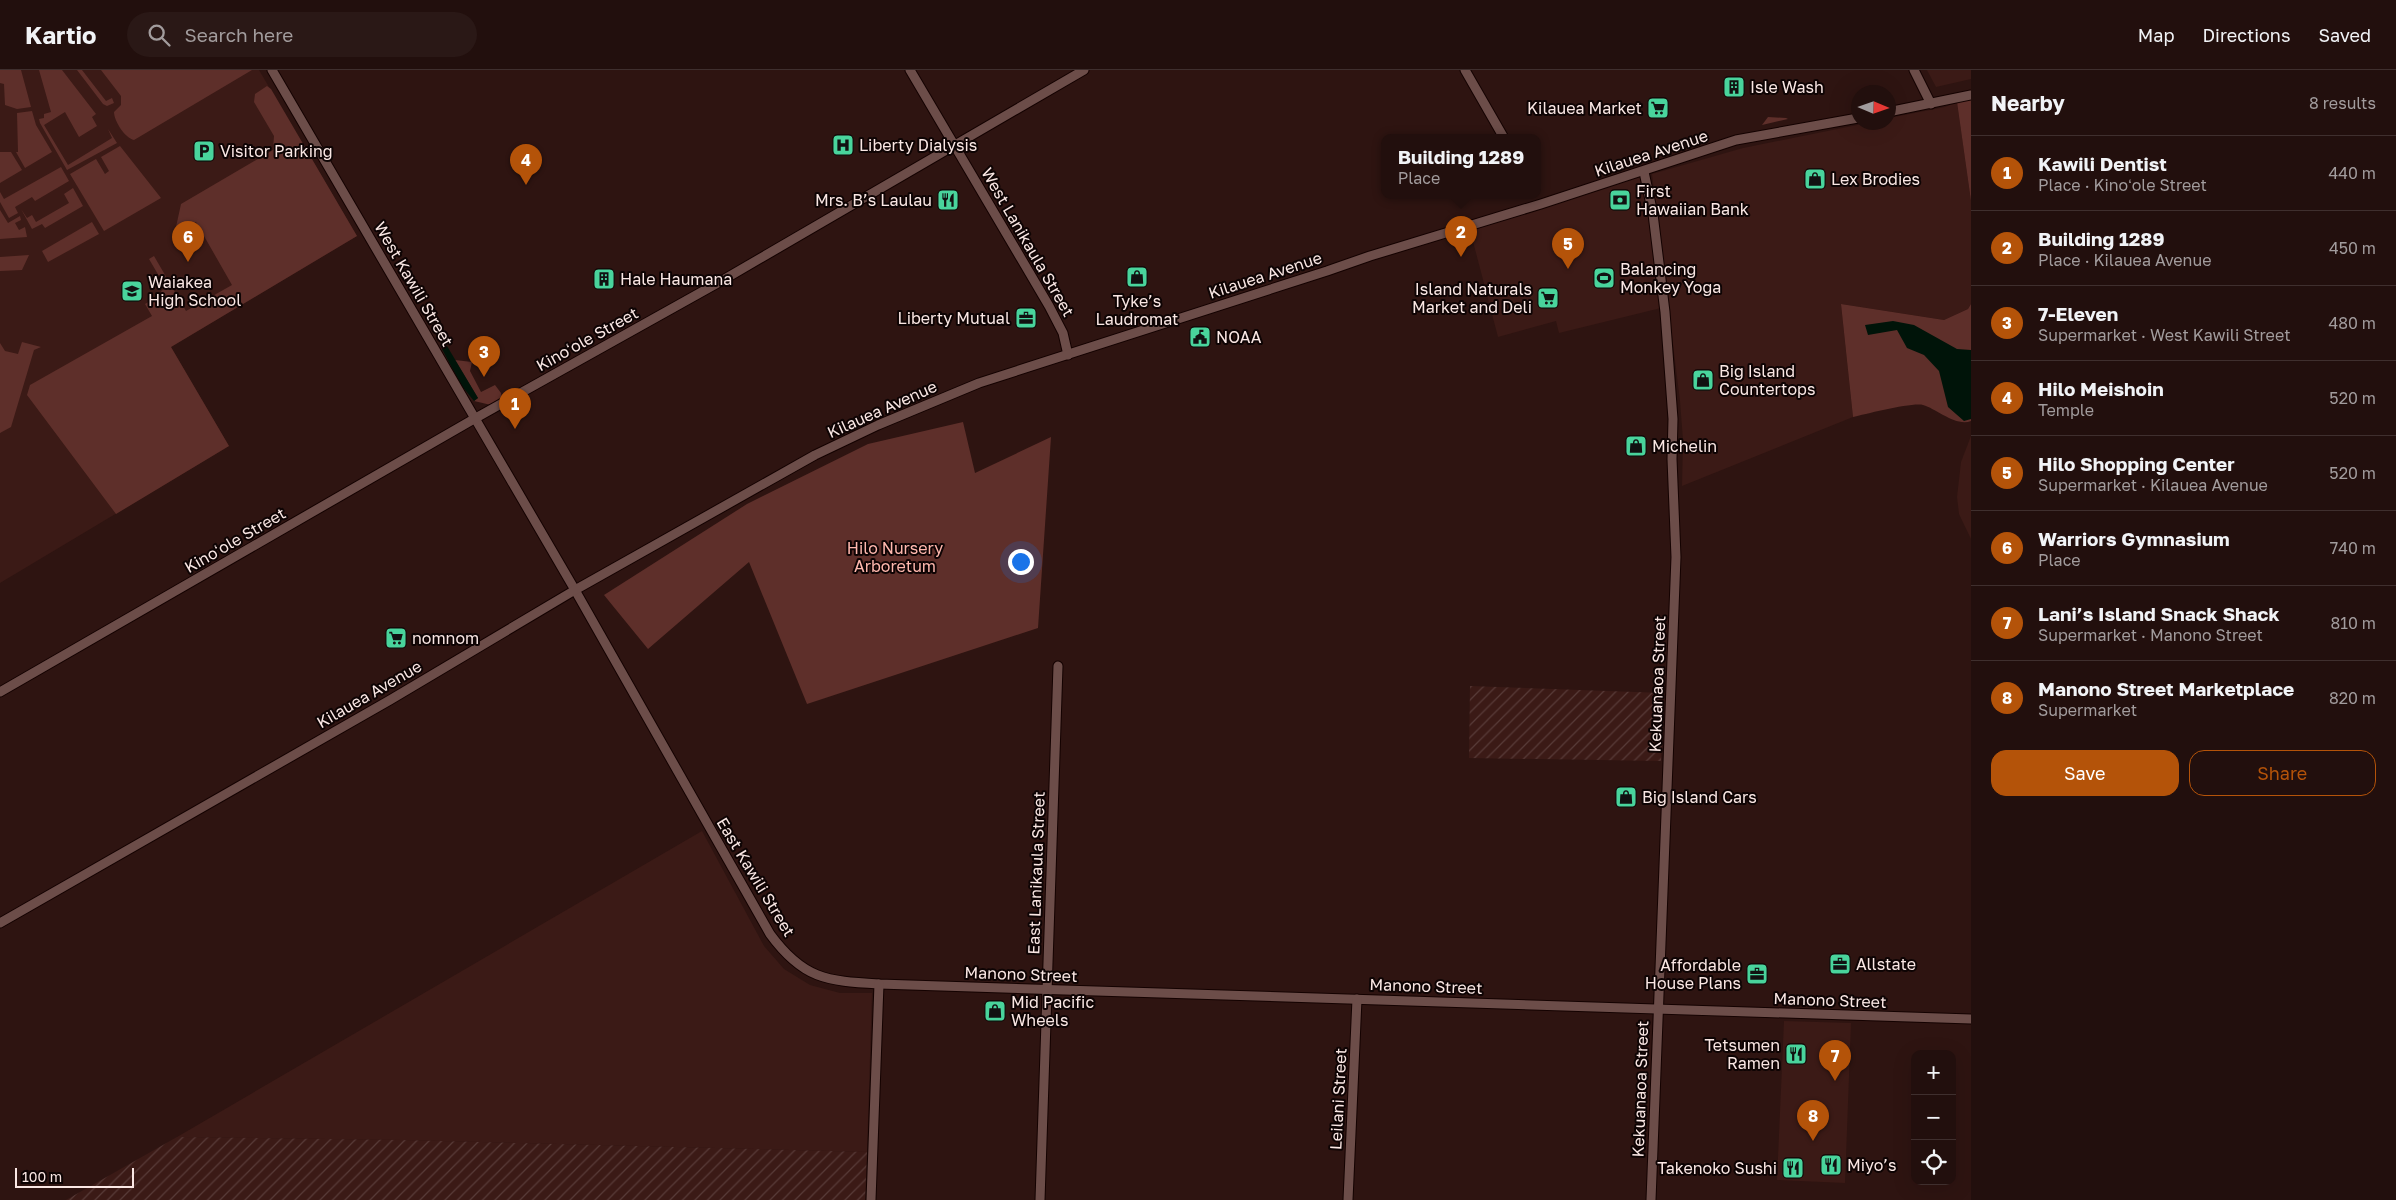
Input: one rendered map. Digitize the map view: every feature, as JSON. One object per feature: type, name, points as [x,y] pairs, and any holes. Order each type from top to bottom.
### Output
[{"type":"street","name":"West Lanikaula Street","points":[[910,70],[1052,311],[1063,333],[1068,355]]},
{"type":"street","name":"Kinoʻole Street","points":[[0,692],[474,419],[723,280],[1084,70]]},
{"type":"street","points":[[1465,70],[1502,134]]},
{"type":"street","points":[[1914,70],[1931,104]]},
{"type":"street","name":"West Kawili Street","points":[[273,71],[575,590]]},
{"type":"street","points":[[1896,111],[1971,94]]},
{"type":"street","name":"Kilauea Avenue","points":[[0,923],[390,700],[575,590],[814,455],[878,425],[979,383],[1370,256],[1644,172],[1736,140],[1851,119]]},
{"type":"street","name":"Kekuanaoa Street","points":[[1644,172],[1653,214],[1668,356],[1673,419],[1672,459],[1676,557],[1651,1200]]},
{"type":"street","points":[[1538,199],[1541,204]]},
{"type":"street","name":"East Kawili Street","points":[[575,590],[738,880],[776,943],[792,961],[816,975],[838,981],[879,984]]},
{"type":"street","name":"East Lanikaula Street","points":[[1040,1200],[1058,666]]},
{"type":"street","points":[[871,1200],[879,984]]},
{"type":"street","name":"Manono Street","points":[[879,984],[1971,1019]]},
{"type":"street","name":"Leilani Street","points":[[1348,1200],[1357,999]]},
{"type":"shaded area","name":"Waiakea High School","points":[[0,70],[259,70],[357,236],[171,347],[229,446],[0,583]]},
{"type":"shaded area","points":[[1927,70],[1971,70],[1971,79],[1936,87]]},
{"type":"shaded area","points":[[1957,102],[1971,201],[1971,304],[1968,309],[1944,320],[1841,304],[1853,417],[1682,486],[1683,440],[1680,401],[1652,174],[1743,148],[1851,126],[1851,130],[1896,130],[1896,117],[1945,107]]},
{"type":"shaded area","points":[[1640,176],[1648,207],[1661,308],[1559,333],[1556,321],[1498,337],[1470,230]]},
{"type":"shaded area","points":[[1893,321],[1914,325],[1957,349],[1971,350],[1971,419],[1964,421],[1948,407],[1939,371],[1924,355],[1907,348],[1897,330],[1868,335],[1865,325]]},
{"type":"shaded area","points":[[447,346],[478,398],[474,401],[461,385],[442,349]]},
{"type":"shaded area","points":[[1971,436],[1971,539],[1959,514],[1957,497],[1961,462]]},
{"type":"shaded area","points":[[1470,686],[1663,693],[1661,761],[1469,758]]},
{"type":"shaded area","points":[[702,831],[764,946],[784,969],[810,985],[840,993],[872,993],[867,1152],[400,1140],[177,1137]]},
{"type":"shaded area","points":[[1784,1021],[1851,1023],[1845,1183],[1777,1180]]},
{"type":"shaded area","points":[[177,1137],[400,1140],[867,1152],[865,1200],[66,1200]]},
{"type":"green space","points":[[0,70],[21,70],[31,107],[17,109],[5,105],[4,84],[0,83]]},
{"type":"green space","points":[[39,70],[62,70],[96,114],[92,117],[97,126],[79,137],[65,112],[44,125],[68,165],[112,138],[108,129],[117,143],[67,170],[40,123],[39,119],[44,118],[44,114],[51,112]]},
{"type":"green space","points":[[77,70],[82,70],[106,101],[112,98],[114,103],[107,106],[103,104]]},
{"type":"green space","points":[[101,70],[252,70],[134,140],[124,133],[116,120],[114,112],[121,105],[121,96]]},
{"type":"green space","points":[[267,86],[271,89],[357,236],[171,347],[229,446],[116,514],[27,395],[30,385],[152,316],[145,304],[162,294],[161,291],[166,288],[149,259],[154,256],[186,311],[232,285],[196,222],[184,228],[176,227],[181,204],[273,150],[274,136],[254,102],[255,94]]},
{"type":"green space","points":[[1971,100],[1971,201],[1957,102]]},
{"type":"green space","points":[[32,111],[36,125],[52,152],[25,168],[16,152],[18,152],[17,113]]},
{"type":"green space","points":[[1768,117],[1786,118],[1788,119],[1762,125]]},
{"type":"green space","points":[[120,146],[161,198],[104,231],[70,174],[96,159],[105,174],[109,171],[101,157]]},
{"type":"green space","points":[[0,152],[11,152],[22,170],[0,183]]},
{"type":"green space","points":[[61,167],[69,181],[35,201],[32,197],[15,207],[18,213],[9,218],[0,202],[0,192],[4,199]]},
{"type":"green space","points":[[73,188],[83,206],[45,228],[42,224],[32,229],[21,209],[27,218],[32,215],[36,222],[69,203],[64,194]]},
{"type":"green space","points":[[0,210],[8,223],[20,216],[21,220],[15,223],[19,230],[25,227],[27,237],[0,239]]},
{"type":"green space","points":[[92,222],[99,234],[48,262],[42,251]]},
{"type":"green space","points":[[29,255],[22,270],[0,271],[0,257]]},
{"type":"green space","points":[[1841,304],[1944,320],[1968,309],[1971,304],[1971,421],[1959,422],[1953,420],[1923,405],[1910,405],[1853,417]]},
{"type":"green space","points":[[22,342],[41,347],[34,350],[11,427],[0,433],[0,343],[5,351],[18,354]]},
{"type":"green space","points":[[455,360],[472,362],[470,371],[481,392],[495,385],[501,393],[502,399],[491,405],[474,401],[478,398]]},
{"type":"green space","name":"Hilo Nursery Arboretum","points":[[963,422],[975,473],[1051,437],[1038,628],[807,704],[749,562],[648,649],[604,595],[747,504],[868,444]]},
{"type":"place","name":"Isle Wash","points":[[1734,87]]},
{"type":"place","name":"Kilauea Market","points":[[1658,108]]},
{"type":"place","name":"Liberty Dialysis","points":[[843,145]]},
{"type":"place","name":"Visitor Parking","points":[[204,151]]},
{"type":"place","name":"Lex Brodies","points":[[1815,179]]},
{"type":"place","name":"Hilo Meishoin","points":[[526,185]]},
{"type":"place","name":"Mrs. B’s Laulau","points":[[948,200]]},
{"type":"place","name":"First Hawaiian Bank","points":[[1620,200]]},
{"type":"place","name":"Building 1289","points":[[1461,257]]},
{"type":"place","name":"Warriors Gymnasium","points":[[188,262]]},
{"type":"place","name":"Hilo Shopping Center","points":[[1568,269]]},
{"type":"place","name":"Tyke’s Laudromat","points":[[1137,277]]},
{"type":"place","name":"Balancing Monkey Yoga","points":[[1604,278]]},
{"type":"place","name":"Hale Haumana","points":[[604,279]]},
{"type":"place","name":"Waiakea High School","points":[[132,291]]},
{"type":"place","name":"Island Naturals Market and Deli","points":[[1548,298]]},
{"type":"place","name":"Liberty Mutual","points":[[1026,318]]},
{"type":"place","name":"NOAA","points":[[1200,337]]},
{"type":"place","name":"7-Eleven","points":[[484,377]]},
{"type":"place","name":"Big Island Countertops","points":[[1703,380]]},
{"type":"place","name":"Kawili Dentist","points":[[515,429]]},
{"type":"place","name":"Michelin","points":[[1636,446]]},
{"type":"place","name":"nomnom","points":[[396,638]]},
{"type":"place","name":"Big Island Cars","points":[[1626,797]]},
{"type":"place","name":"Allstate","points":[[1840,964]]},
{"type":"place","name":"Affordable House Plans","points":[[1757,974]]},
{"type":"place","name":"Mid Pacific Wheels","points":[[995,1011]]},
{"type":"place","name":"Tetsumen Ramen","points":[[1796,1054]]},
{"type":"place","name":"Lani’s Island Snack Shack","points":[[1835,1081]]},
{"type":"place","name":"Manono Street Marketplace","points":[[1813,1141]]},
{"type":"place","name":"Miyo’s","points":[[1831,1165]]},
{"type":"place","name":"Takenoko Sushi","points":[[1793,1168]]}]
